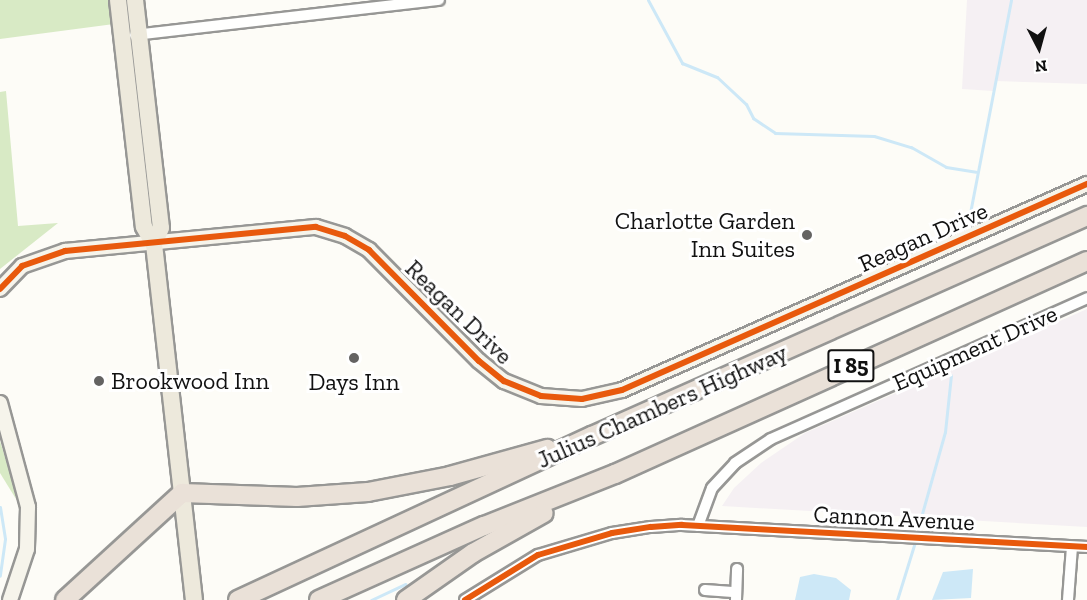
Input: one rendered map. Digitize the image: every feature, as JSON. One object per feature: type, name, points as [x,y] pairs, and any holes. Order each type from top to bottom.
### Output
[{"type":"highway","name":"Julius Chambers Highway","points":[[238,600],[592,436],[1087,216]]},
{"type":"highway","name":"Julius Chambers Highway","points":[[319,600],[484,526],[615,474],[1087,261]]},
{"type":"highway","points":[[65,600],[182,493],[297,497],[368,492],[450,476],[592,436]]},
{"type":"highway","points":[[406,600],[493,540],[615,474]]},
{"type":"main road","points":[[118,0],[131,35],[161,228],[154,244],[194,600]]},
{"type":"main road","points":[[131,35],[135,0]]},
{"type":"street","points":[[131,35],[439,0]]},
{"type":"street","name":"Reagan Drive","points":[[0,289],[22,266],[45,255],[272,229],[316,227],[336,232],[369,250],[479,361],[504,381],[541,396],[582,399],[622,390],[1087,184]]},
{"type":"street","name":"Equipment Drive","points":[[698,526],[712,489],[735,463],[771,439],[1087,298]]},
{"type":"street","points":[[0,403],[24,482],[29,518],[27,549],[10,600]]},
{"type":"street","points":[[465,600],[516,566],[569,544],[622,531],[698,526]]},
{"type":"street","name":"Cannon Avenue","points":[[698,526],[1087,547]]},
{"type":"street","points":[[1068,600],[1072,547]]},
{"type":"street","points":[[705,590],[736,596],[737,569]]},
{"type":"shaded area","points":[[967,0],[1087,0],[1087,84],[996,81],[993,91],[962,89]]},
{"type":"shaded area","points":[[1087,309],[1087,527],[722,506],[734,488],[761,463],[805,433]]},
{"type":"green space","points":[[0,0],[111,0],[114,24],[0,39]]},
{"type":"green space","points":[[6,91],[18,226],[58,223],[0,269],[0,92]]},
{"type":"green space","points":[[0,441],[13,483],[16,499],[0,473]]},
{"type":"water","points":[[973,569],[971,598],[932,600],[943,572]]},
{"type":"water","points":[[814,574],[836,578],[851,590],[849,600],[795,600],[800,577]]},
{"type":"waterway","points":[[648,0],[682,63],[717,77],[746,104],[753,118],[775,133],[874,136],[911,147],[946,167],[976,172]]},
{"type":"waterway","points":[[970,213],[1011,0]]},
{"type":"waterway","points":[[916,535],[945,432],[951,375]]},
{"type":"waterway","points":[[0,507],[5,539],[0,576]]},
{"type":"waterway","points":[[897,600],[915,542]]},
{"type":"waterway","points":[[371,600],[405,584]]},
{"type":"cycle path","points":[[0,289],[22,266],[65,251],[316,227],[345,236],[369,250],[479,361],[504,381],[541,396],[582,399],[622,390],[1087,184]]},
{"type":"cycle path","points":[[465,600],[538,555],[612,533],[651,527],[682,525],[1087,547]]},
{"type":"place","name":"Charlotte Garden Inn Suites","points":[[807,235]]},
{"type":"place","name":"Days Inn","points":[[354,358]]},
{"type":"place","name":"Brookwood Inn","points":[[99,381]]}]
